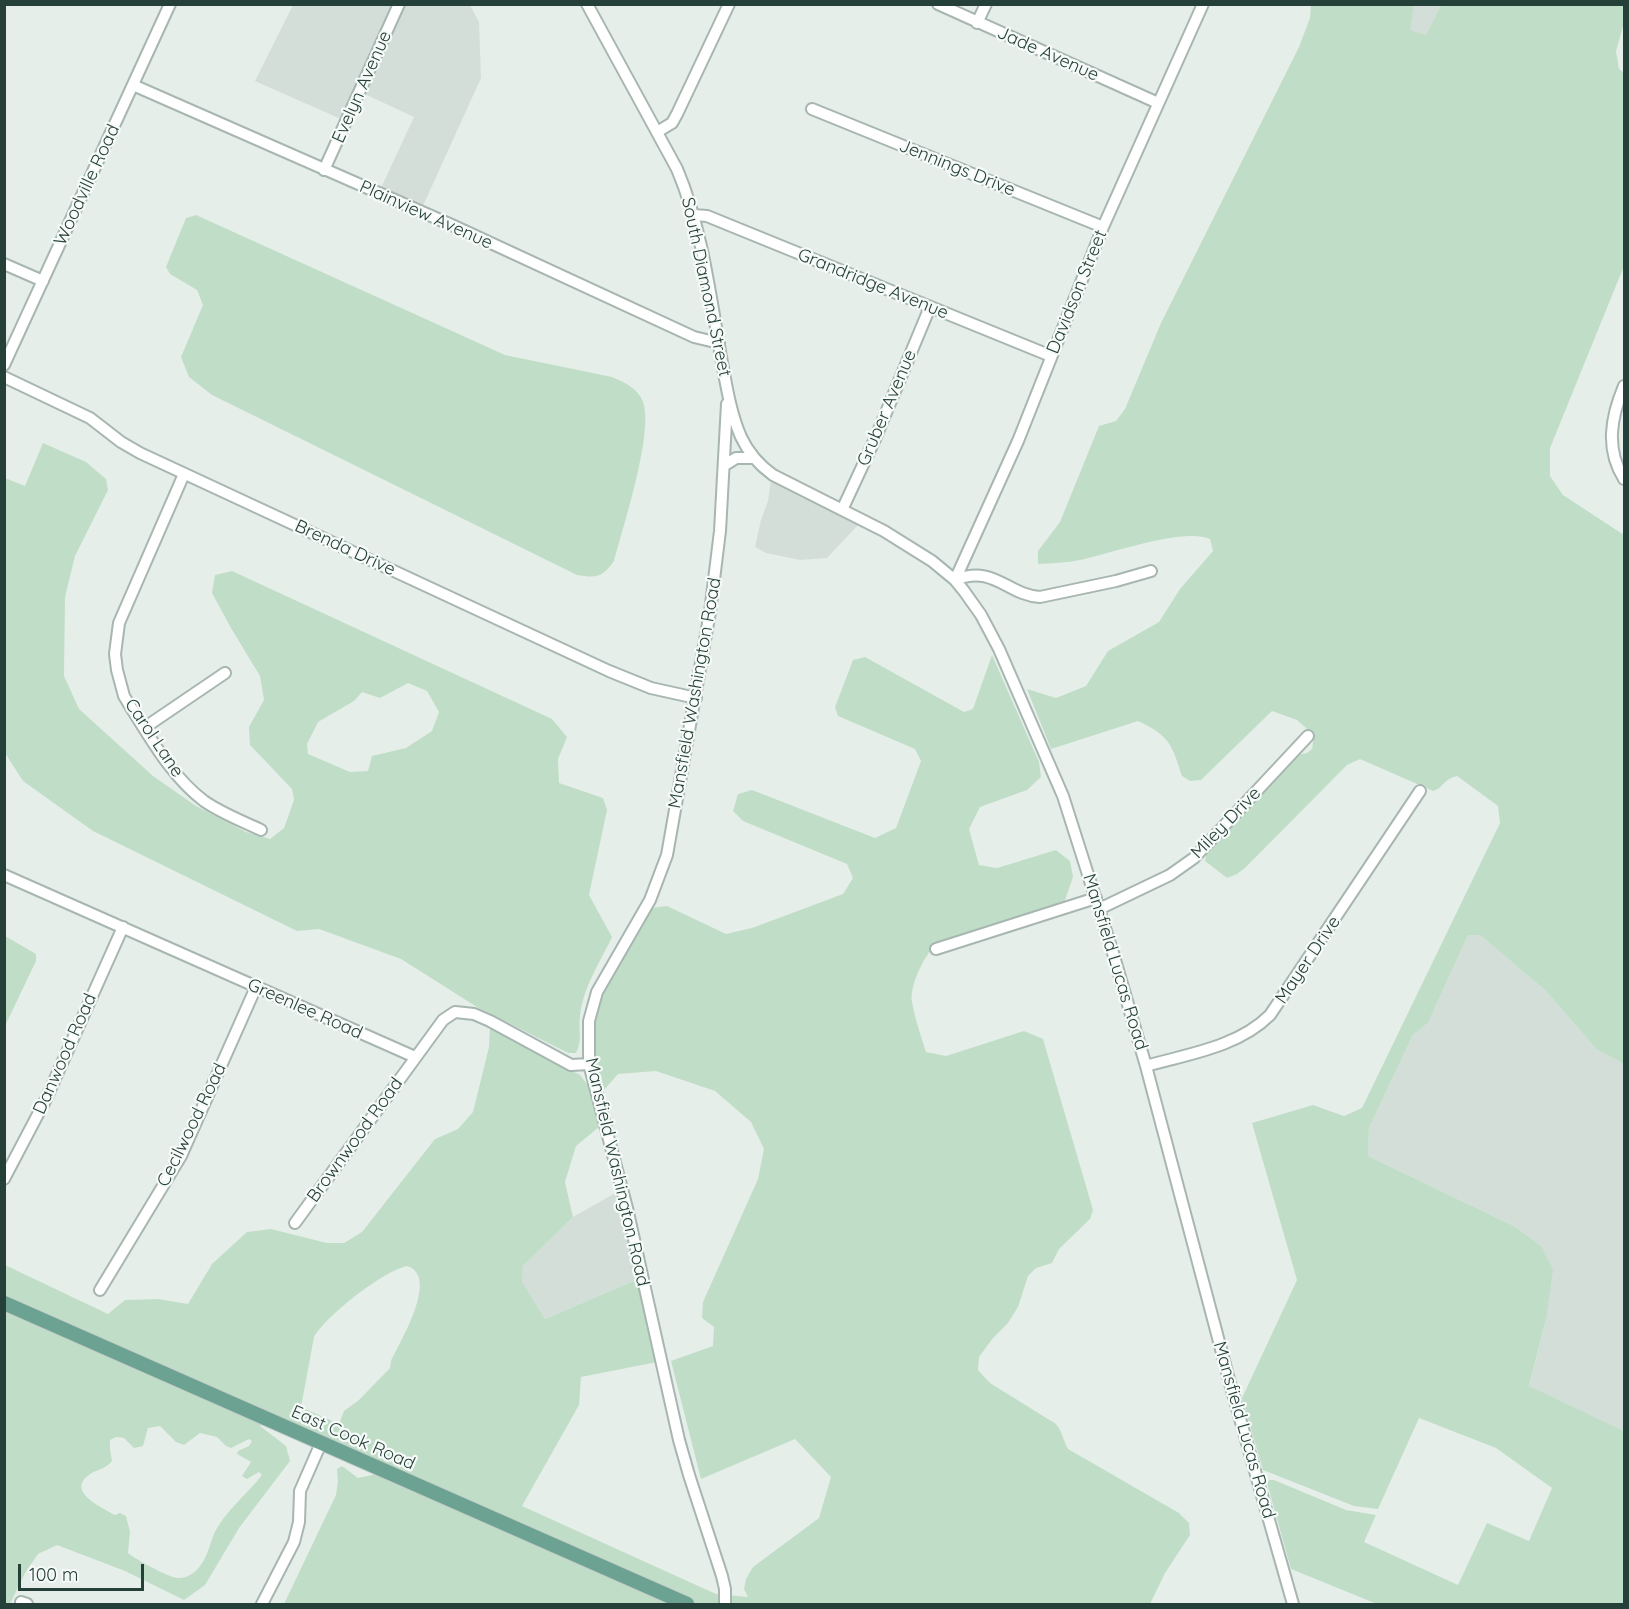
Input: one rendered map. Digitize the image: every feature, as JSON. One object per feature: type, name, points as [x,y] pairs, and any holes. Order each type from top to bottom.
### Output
[{"type":"main road","name":"East Cook Road","points":[[4,1303],[687,1605]]},
{"type":"street","name":"Woodville Road","points":[[4,365],[170,4]]},
{"type":"street","name":"Evelyn Avenue","points":[[324,170],[399,4]]},
{"type":"street","name":"South Diamond Street","points":[[587,4],[677,170],[694,215],[728,392],[735,420],[746,446]]},
{"type":"street","points":[[657,132],[672,123],[729,4]]},
{"type":"street","name":"Jade Avenue","points":[[938,4],[1158,102]]},
{"type":"street","points":[[977,22],[986,4]]},
{"type":"street","name":"Davidson Street","points":[[955,580],[1018,441],[1103,227],[1203,4]]},
{"type":"street","name":"Plainview Avenue","points":[[133,85],[454,226],[694,337],[719,343]]},
{"type":"street","name":"Jennings Drive","points":[[812,109],[1103,227]]},
{"type":"street","name":"Grandridge Avenue","points":[[694,215],[707,216],[1051,356]]},
{"type":"street","points":[[4,264],[43,281]]},
{"type":"street","name":"Gruber Avenue","points":[[842,510],[875,439],[930,306]]},
{"type":"street","name":"Brenda Drive","points":[[4,377],[81,413],[100,424],[121,442],[184,474],[609,671],[651,688],[696,698]]},
{"type":"street","points":[[1624,386],[1613,415],[1611,433],[1612,451],[1624,479]]},
{"type":"street","name":"Mansfield Washington Road","points":[[725,1605],[722,1576],[679,1440],[627,1208],[589,1064],[588,1035],[592,1003],[602,981],[650,900],[663,869],[696,698],[715,575],[725,465],[728,392]]},
{"type":"street","name":"Mansfield Lucas Road","points":[[746,446],[765,469],[783,481],[904,542],[932,561],[955,580],[988,627],[1063,796],[1098,904],[1146,1066],[1231,1387],[1293,1605]]},
{"type":"street","points":[[725,465],[736,458],[754,458]]},
{"type":"street","name":"Carol Lane","points":[[184,474],[119,622],[115,654],[120,684],[124,696],[177,776],[216,809],[261,830]]},
{"type":"street","points":[[955,580],[967,576],[989,577],[1040,597],[1104,584],[1151,571]]},
{"type":"street","points":[[144,728],[225,673]]},
{"type":"street","name":"Miley Drive","points":[[936,949],[1098,904],[1170,874],[1194,858],[1308,736]]},
{"type":"street","name":"Mayer Drive","points":[[1146,1066],[1234,1040],[1266,1019],[1279,1005],[1419,791]]},
{"type":"street","name":"Greenlee Road","points":[[4,875],[415,1058]]},
{"type":"street","name":"Danwood Road","points":[[4,1179],[46,1099],[123,927]]},
{"type":"street","name":"Cecilwood Road","points":[[100,1290],[181,1156],[256,987]]},
{"type":"street","points":[[415,1058],[443,1020],[455,1012],[481,1016],[571,1065],[589,1064]]},
{"type":"street","name":"Brownwood Road","points":[[295,1223],[415,1058]]},
{"type":"street","points":[[262,1605],[294,1542],[299,1522],[300,1491],[321,1443]]},
{"type":"shaded area","points":[[293,5],[470,5],[479,22],[481,78],[422,208],[380,190],[414,117],[356,90],[343,120],[255,81]]},
{"type":"shaded area","points":[[1414,5],[1441,5],[1426,35],[1409,30]]},
{"type":"shaded area","points":[[771,480],[860,523],[827,558],[800,560],[766,553],[755,547],[768,501]]},
{"type":"shaded area","points":[[1468,935],[1480,935],[1546,991],[1596,1049],[1624,1064],[1624,1431],[1529,1387],[1546,1319],[1541,1246],[1516,1227],[1368,1156],[1369,1128],[1413,1035],[1428,1023]]},
{"type":"shaded area","points":[[619,1191],[638,1279],[545,1319],[521,1282],[523,1266],[573,1217]]},
{"type":"green space","points":[[1311,5],[1414,5],[1410,30],[1426,35],[1441,5],[1624,5],[1624,23],[1616,51],[1619,69],[1624,73],[1624,266],[1550,448],[1550,476],[1563,495],[1624,535],[1624,1064],[1596,1049],[1546,991],[1480,935],[1468,935],[1428,1023],[1413,1035],[1369,1128],[1368,1156],[1516,1227],[1541,1246],[1553,1270],[1546,1319],[1529,1386],[1624,1431],[1624,1604],[1377,1604],[1291,1569],[1267,1483],[1269,1480],[1274,1480],[1346,1510],[1376,1515],[1364,1542],[1458,1585],[1487,1523],[1529,1541],[1552,1488],[1496,1448],[1419,1418],[1378,1509],[1354,1506],[1263,1470],[1242,1398],[1297,1280],[1252,1123],[1313,1105],[1344,1116],[1362,1108],[1500,823],[1498,806],[1457,776],[1433,791],[1360,759],[1347,765],[1245,868],[1227,878],[1205,861],[1207,850],[1297,755],[1307,753],[1312,749],[1314,735],[1297,720],[1272,711],[1201,780],[1190,781],[1182,776],[1168,742],[1149,726],[1138,721],[1051,749],[1027,689],[1056,698],[1086,686],[1108,651],[1159,622],[1180,589],[1213,551],[1210,539],[1183,536],[1080,560],[1038,564],[1038,551],[1060,522],[1099,426],[1116,421],[1125,409],[1161,323],[1299,47],[1310,18]]},
{"type":"green space","points":[[196,215],[505,355],[612,377],[634,389],[643,402],[644,435],[630,504],[614,561],[610,567],[598,576],[577,575],[212,395],[189,377],[181,357],[203,305],[197,290],[170,274],[166,267],[186,218]]},
{"type":"green space","points":[[43,443],[86,462],[106,479],[108,490],[75,556],[65,597],[64,676],[79,709],[153,776],[196,806],[246,832],[270,839],[284,828],[294,800],[292,789],[250,745],[249,727],[264,700],[260,676],[212,593],[215,575],[232,571],[552,719],[567,737],[558,759],[559,783],[603,798],[607,810],[589,895],[612,937],[585,995],[576,1053],[568,1053],[477,1007],[401,959],[319,929],[297,931],[93,831],[23,781],[5,753],[5,478],[25,486]],"holes":[[[408,683],[427,691],[439,712],[432,731],[406,748],[372,756],[368,771],[350,772],[308,754],[307,744],[318,722],[354,701],[362,692],[380,698]]]},
{"type":"green space","points":[[992,655],[1039,762],[1041,777],[1027,790],[980,807],[969,829],[979,865],[997,868],[1056,850],[1070,861],[1073,877],[1064,903],[938,943],[928,954],[915,979],[912,1002],[915,1015],[926,1052],[946,1056],[1024,1031],[1043,1039],[1093,1210],[1090,1219],[1059,1249],[1052,1263],[1036,1268],[1028,1276],[1018,1307],[1008,1323],[979,1357],[978,1370],[990,1383],[1056,1424],[1068,1449],[1179,1513],[1189,1523],[1190,1535],[1165,1573],[1150,1604],[698,1604],[5,1298],[5,1265],[108,1314],[125,1300],[158,1299],[188,1304],[212,1264],[247,1232],[271,1229],[327,1243],[344,1243],[362,1232],[435,1139],[458,1129],[473,1112],[489,1047],[490,1028],[580,1075],[597,1097],[599,1127],[576,1146],[565,1182],[573,1217],[523,1266],[522,1282],[545,1319],[638,1279],[657,1362],[581,1377],[579,1405],[522,1506],[716,1594],[748,1597],[744,1589],[746,1579],[753,1567],[819,1518],[831,1477],[795,1439],[701,1479],[671,1361],[713,1346],[714,1327],[702,1318],[703,1302],[758,1179],[764,1149],[751,1122],[715,1091],[656,1071],[618,1074],[603,1091],[595,1067],[592,1029],[596,1004],[652,908],[667,906],[726,934],[752,928],[843,894],[853,878],[847,864],[743,821],[733,811],[738,794],[752,790],[875,838],[896,828],[921,761],[915,749],[838,716],[835,707],[853,660],[865,657],[964,712],[973,709]],"holes":[[[407,1266],[416,1272],[420,1282],[415,1310],[391,1361],[390,1368],[359,1400],[344,1411],[339,1424],[301,1407],[314,1337],[320,1328],[342,1307],[384,1276]]]},
{"type":"green space","points":[[5,936],[36,954],[36,961],[5,1026]]},
{"type":"green space","points":[[4,1309],[262,1423],[260,1426],[286,1446],[290,1461],[239,1528],[205,1585],[184,1600],[125,1571],[57,1545],[38,1554],[25,1573],[10,1604],[5,1604]],"holes":[[[160,1426],[176,1442],[184,1445],[200,1433],[217,1437],[231,1448],[249,1439],[252,1441],[249,1446],[238,1451],[237,1454],[251,1462],[242,1476],[247,1479],[259,1472],[262,1475],[222,1521],[200,1566],[184,1578],[173,1577],[159,1571],[128,1553],[130,1532],[126,1516],[120,1513],[115,1515],[94,1503],[83,1492],[81,1486],[84,1479],[112,1461],[110,1440],[116,1437],[124,1438],[134,1448],[143,1446],[148,1428]]]},
{"type":"green space","points":[[342,1466],[358,1478],[377,1474],[673,1604],[284,1604],[336,1495],[337,1469]]}]
